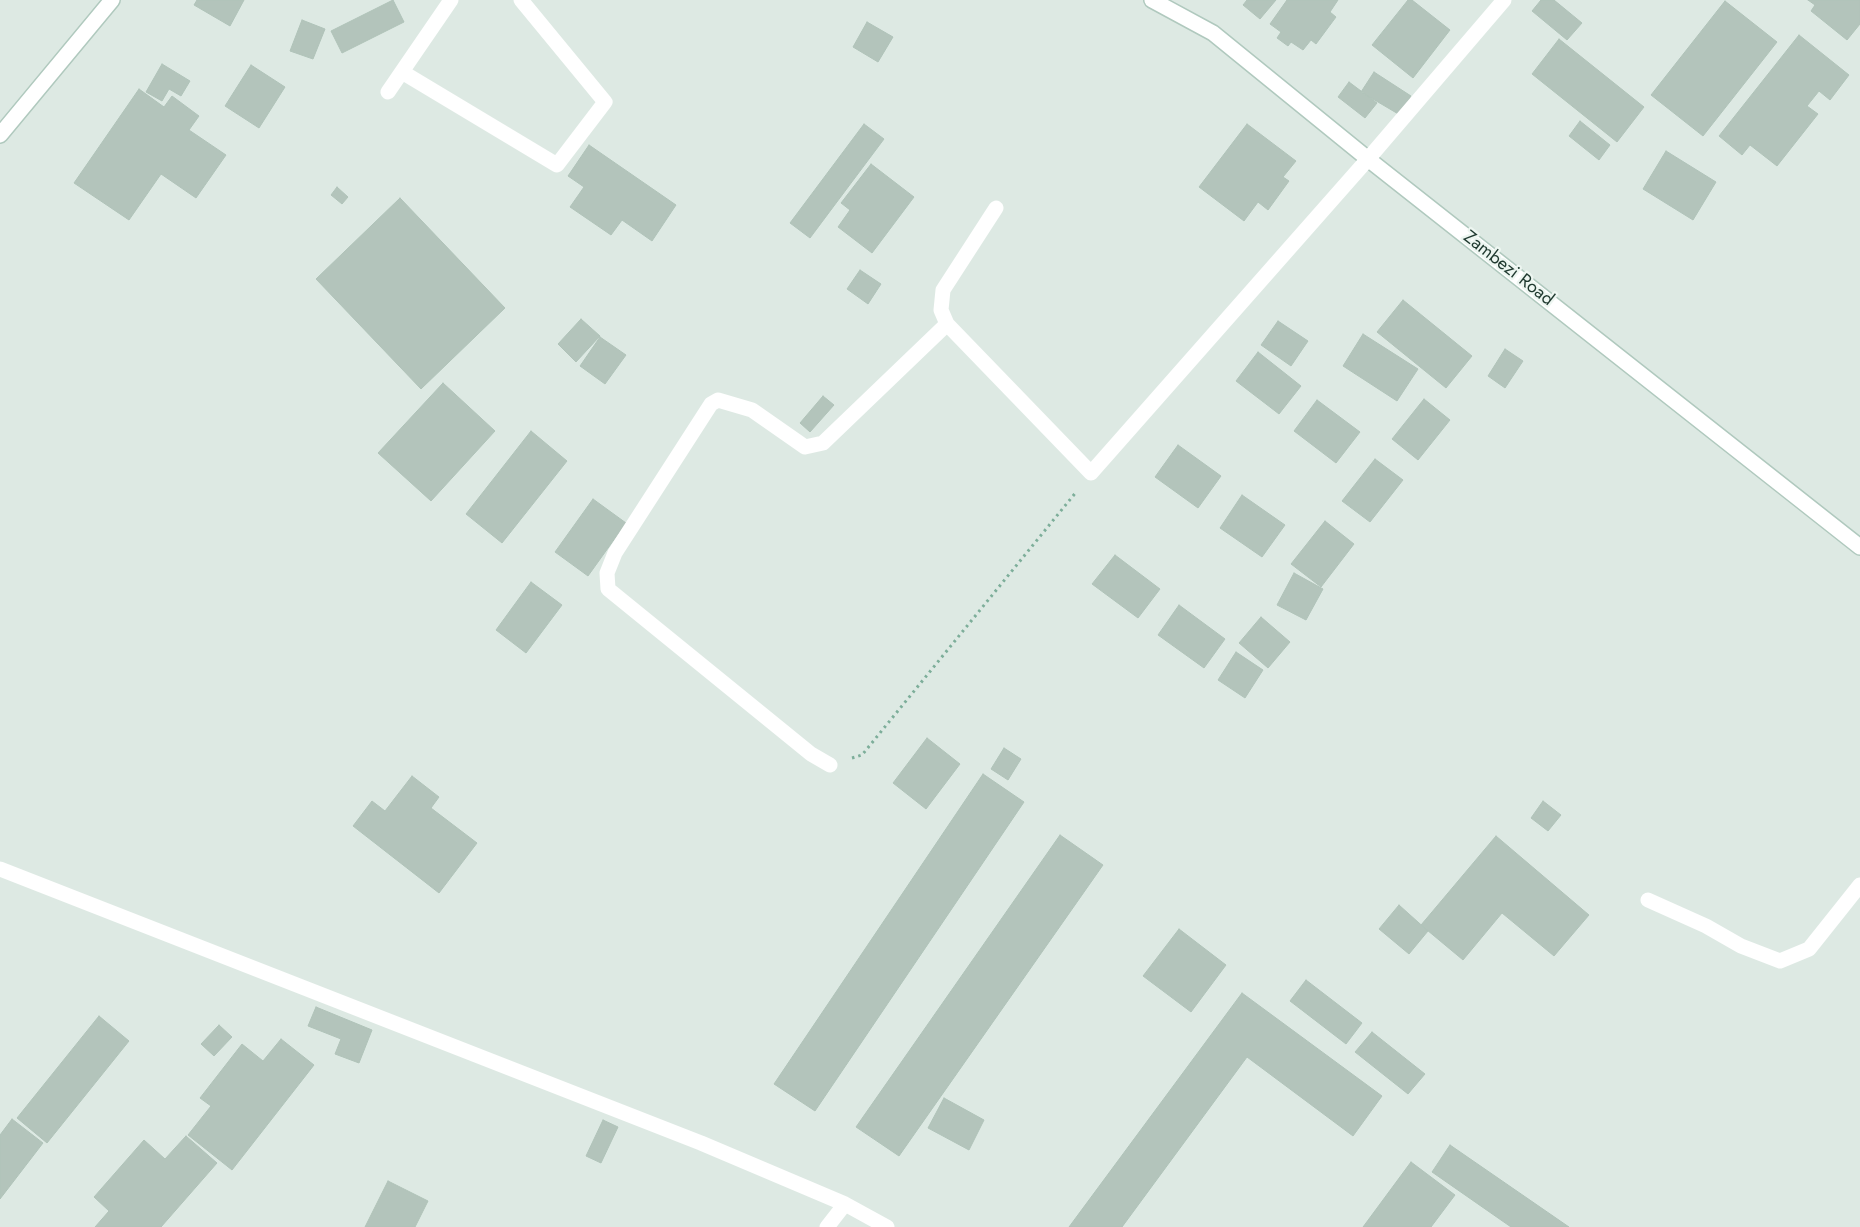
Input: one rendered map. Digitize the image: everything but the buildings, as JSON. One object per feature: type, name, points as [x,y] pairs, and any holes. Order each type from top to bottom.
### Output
[{"type":"street","points":[[0,135],[112,0]]},
{"type":"street","points":[[388,92],[451,0]]},
{"type":"street","points":[[402,72],[557,165],[605,102],[521,0]]},
{"type":"street","name":"Zambezi Road","points":[[1152,0],[1213,32],[1368,159],[1860,547]]},
{"type":"street","points":[[996,208],[943,290],[941,310],[947,324],[1091,473],[1368,159],[1504,0]]},
{"type":"street","points":[[830,765],[811,754],[608,590],[607,573],[615,553],[711,404],[718,400],[752,410],[805,447],[823,443],[947,324]]},
{"type":"street","points":[[0,870],[701,1143],[845,1204],[887,1227]]},
{"type":"street","points":[[1648,900],[1706,926],[1741,946],[1780,961],[1809,949],[1860,884]]},
{"type":"street","points":[[827,1227],[845,1204]]},
{"type":"path","points":[[830,765],[862,755],[1091,473]]}]
